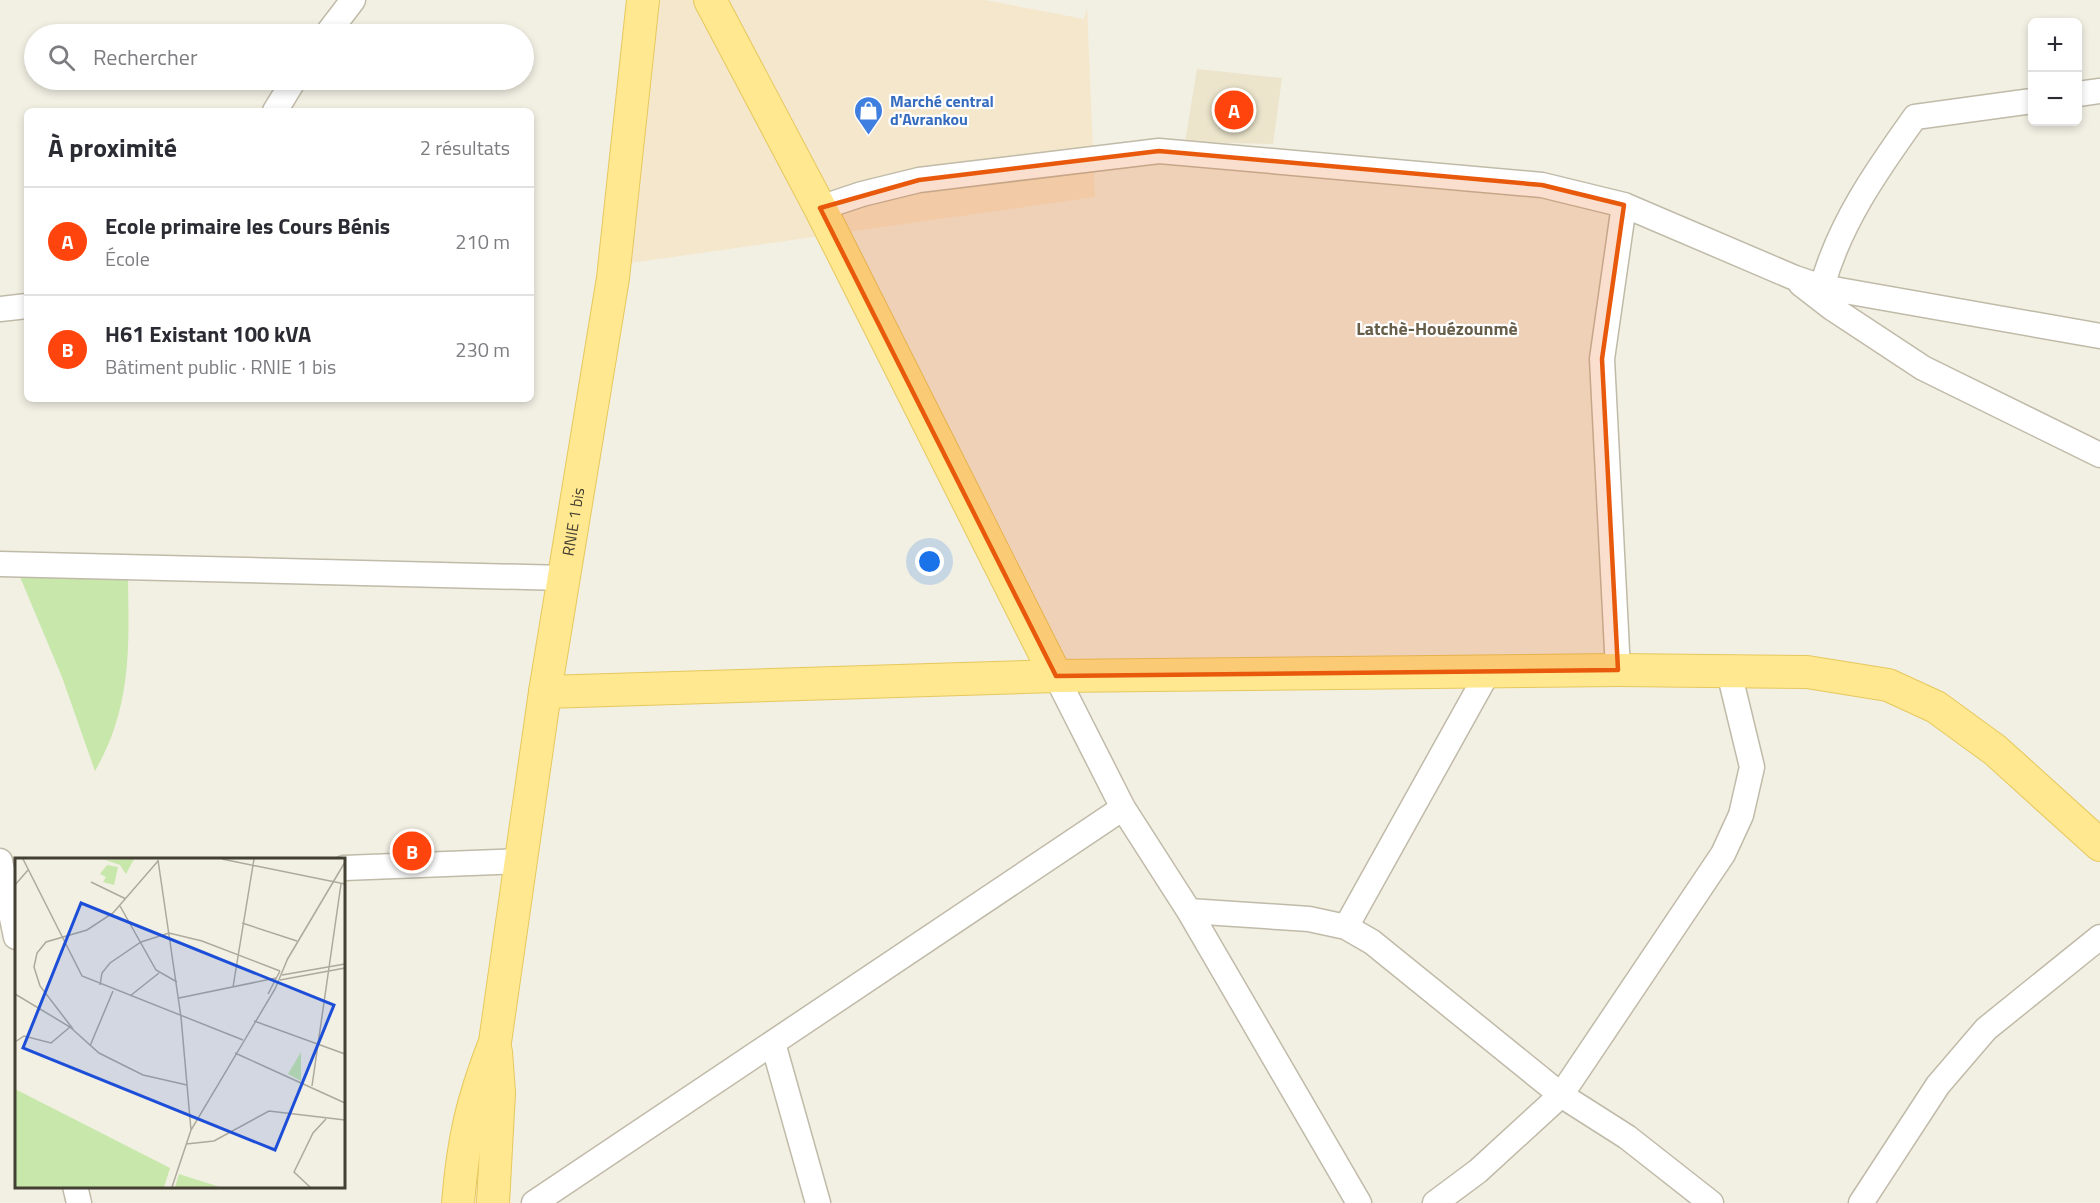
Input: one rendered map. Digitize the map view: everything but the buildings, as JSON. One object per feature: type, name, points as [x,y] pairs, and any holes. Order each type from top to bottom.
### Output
[{"type":"main road","name":"RNIE 1 bis","points":[[495,1042],[523,861],[545,692],[612,278],[644,0]]},
{"type":"main road","points":[[710,0],[820,208],[1056,676]]},
{"type":"main road","points":[[545,692],[1056,676],[1618,670],[1807,672],[1888,685],[1936,707],[1995,750],[2100,845]]},
{"type":"main road","points":[[458,1203],[468,1122],[475,1095],[495,1042]]},
{"type":"main road","points":[[493,1203],[499,1093],[495,1042]]},
{"type":"street","points":[[335,24],[354,0]]},
{"type":"street","points":[[277,108],[288,90]]},
{"type":"street","points":[[2082,93],[2100,91]]},
{"type":"street","points":[[1822,287],[1830,255],[1844,226],[1915,117],[2028,102]]},
{"type":"street","points":[[820,208],[862,194],[919,180],[1159,151],[1542,185],[1624,205],[1795,278],[1822,287],[2100,336]]},
{"type":"street","points":[[1618,670],[1602,359],[1624,205]]},
{"type":"street","points":[[1795,278],[1840,314],[1923,369],[2100,455]]},
{"type":"street","points":[[0,309],[24,306]]},
{"type":"street","points":[[0,564],[564,578]]},
{"type":"street","points":[[1346,927],[1488,672]]},
{"type":"street","points":[[1435,1203],[1478,1171],[1561,1095],[1723,854],[1741,815],[1752,767],[1729,672]]},
{"type":"street","points":[[1056,676],[1123,808],[1189,911],[1359,1203]]},
{"type":"street","points":[[534,1203],[1123,808]]},
{"type":"street","points":[[345,868],[523,861]]},
{"type":"street","points":[[5,877],[15,932]]},
{"type":"street","points":[[1189,911],[1309,918],[1346,927],[1372,942],[1561,1095],[1627,1137],[1711,1203]]},
{"type":"street","points":[[1861,1203],[1938,1085],[1986,1029],[2100,937]]},
{"type":"street","points":[[773,1043],[818,1203]]},
{"type":"street","points":[[75,1188],[79,1203]]},
{"type":"highlighted area","points":[[1159,151],[1542,185],[1624,205],[1602,359],[1618,670],[1056,676],[820,208],[919,180]]},
{"type":"shaded area","name":"Marché central d'Avrankou","points":[[655,0],[985,0],[1084,19],[1087,8],[1095,197],[630,263],[651,75]]},
{"type":"shaded area","points":[[1197,69],[1282,78],[1273,144],[1185,142]]},
{"type":"green space","points":[[15,565],[128,577],[128,652],[122,700],[116,724],[95,771],[62,677]]},
{"type":"place","name":"Ecole primaire les Cours Bénis","points":[[1234,110]]},
{"type":"place","name":"Marché central d'Avrankou","points":[[869,136]]},
{"type":"place","name":"H61 Existant 100 kVA","points":[[412,851]]},
{"type":"district","name":"Latchè-Houézounmè","points":[[1437,329]]}]
